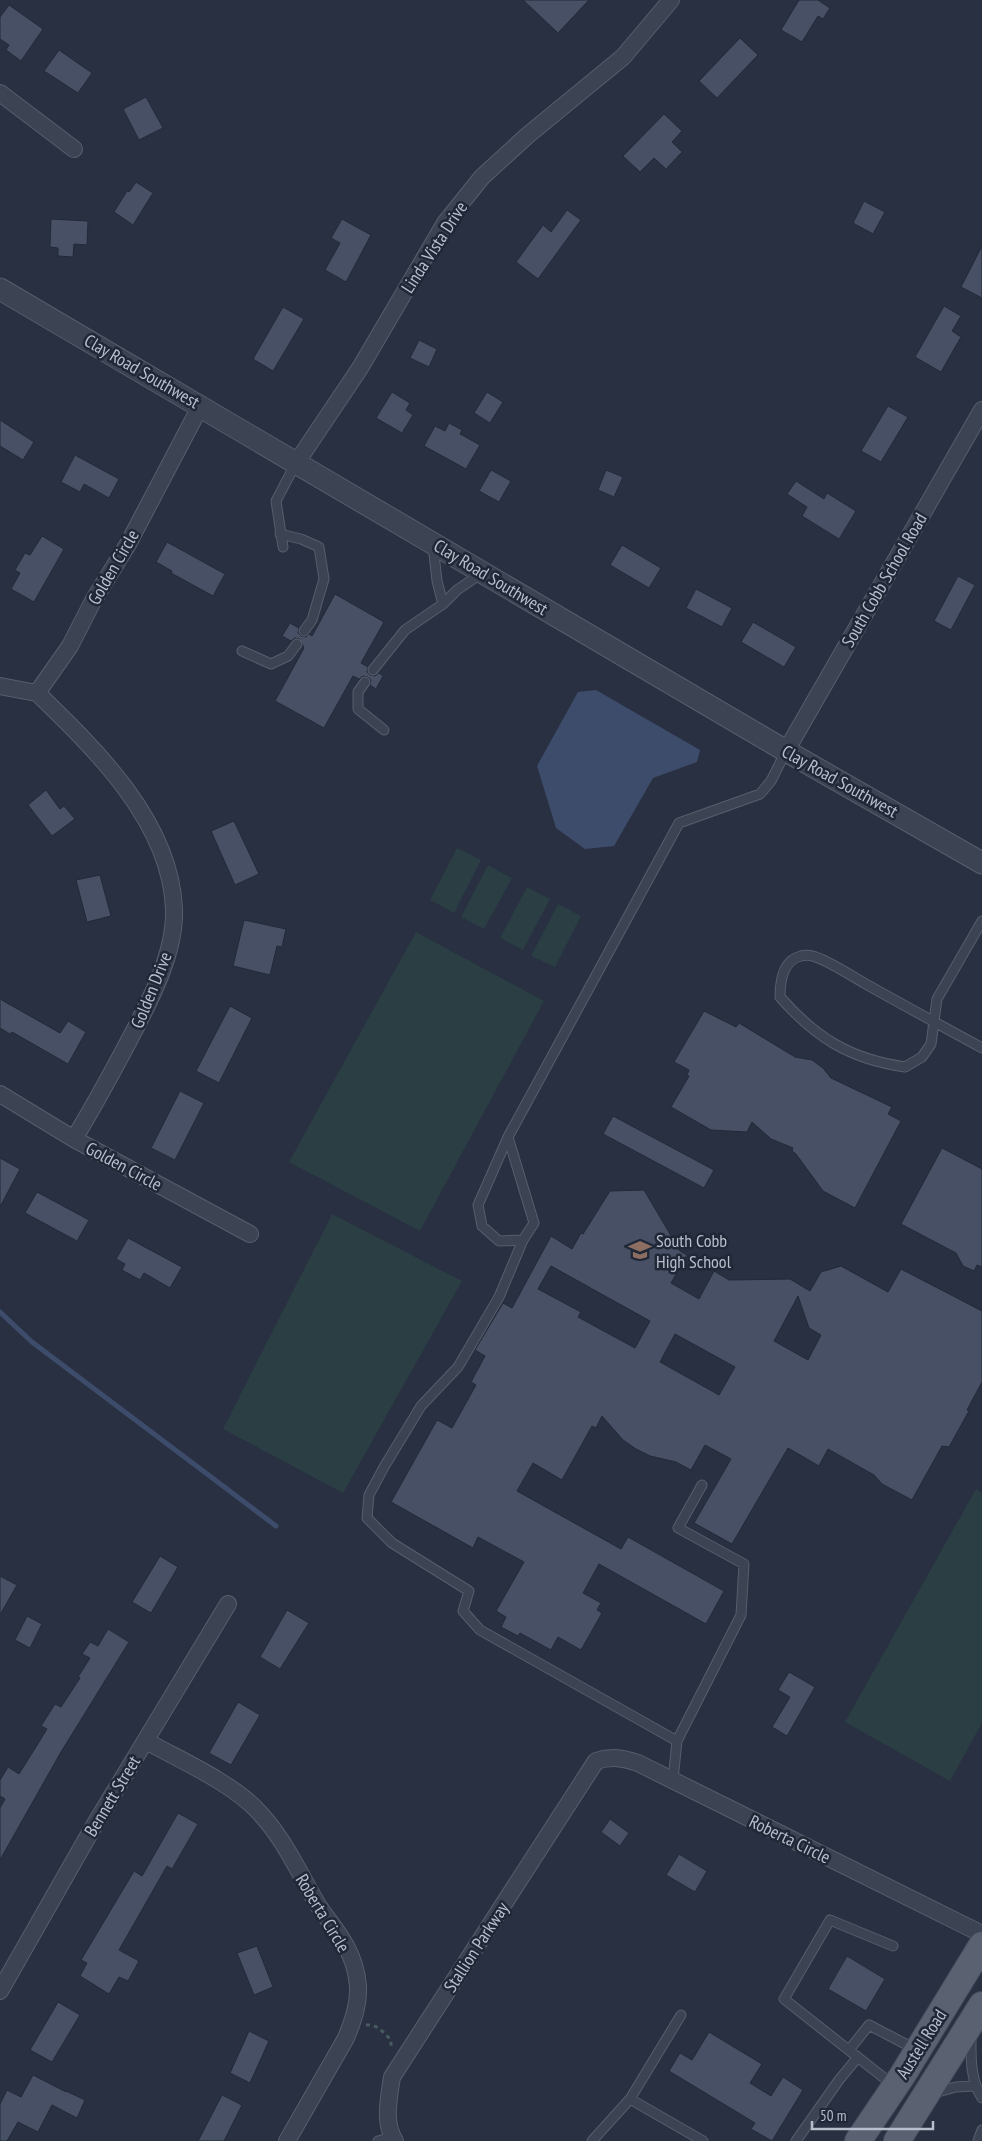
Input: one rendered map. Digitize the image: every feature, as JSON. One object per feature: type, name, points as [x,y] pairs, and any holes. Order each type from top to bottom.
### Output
[{"type":"main road","name":"Austell Road","points":[[858,2141],[918,2051],[982,1945]]},
{"type":"main road","name":"Austell Road","points":[[897,2141],[977,2014]]},
{"type":"street","name":"Linda Vista Drive","points":[[297,462],[360,368],[451,215],[482,177],[528,135],[624,57],[672,0]]},
{"type":"street","points":[[0,94],[74,149]]},
{"type":"street","name":"Clay Road Southwest","points":[[0,289],[201,405],[786,751],[982,863]]},
{"type":"street","name":"Golden Circle","points":[[37,693],[70,646],[93,601],[128,544],[201,405]]},
{"type":"street","name":"South Cobb School Road","points":[[786,751],[980,418]]},
{"type":"street","points":[[0,686],[37,693]]},
{"type":"street","name":"Golden Drive","points":[[37,693],[68,723],[125,785],[152,832],[158,847],[172,886],[174,910],[167,956],[148,1004],[95,1104],[74,1139]]},
{"type":"street","name":"Golden Circle","points":[[0,1094],[74,1139],[250,1234]]},
{"type":"street","name":"Bennett Street","points":[[0,1991],[94,1824],[228,1604]]},
{"type":"street","name":"Roberta Circle","points":[[146,1741],[216,1780],[257,1809],[282,1841],[320,1908],[346,1946],[354,1966],[358,1986],[354,2020],[287,2141]]},
{"type":"street","name":"Roberta Circle","points":[[596,1761],[606,1757],[619,1757],[638,1763],[982,1934]]},
{"type":"street","name":"Stallion Parkway","points":[[388,2140],[387,2108],[392,2077],[596,1761]]},
{"type":"lane","points":[[283,547],[276,501],[297,462]]},
{"type":"lane","points":[[280,534],[301,539],[319,547],[324,580],[312,620],[304,631]]},
{"type":"lane","points":[[433,542],[437,581],[444,604]]},
{"type":"lane","points":[[373,670],[405,630],[444,604],[457,590],[483,572]]},
{"type":"lane","points":[[242,651],[271,664],[288,656],[296,644]]},
{"type":"lane","points":[[365,682],[358,692],[358,709],[384,730]]},
{"type":"lane","points":[[523,1240],[500,1241],[482,1226],[478,1205],[508,1137],[679,823],[760,794],[771,781],[786,751]]},
{"type":"lane","points":[[982,921],[937,999],[934,1022],[931,1044],[922,1057],[905,1067],[882,1063],[839,1047],[802,1022],[780,997],[780,981],[790,961],[801,956],[813,956],[934,1022],[982,1048]]},
{"type":"lane","points":[[508,1137],[534,1223],[523,1240],[499,1297],[458,1367],[421,1406],[384,1467],[369,1495],[367,1518],[392,1544],[469,1591],[463,1611],[480,1630],[677,1741]]},
{"type":"lane","points":[[673,1780],[677,1741],[741,1616],[744,1564],[678,1528],[702,1485]]},
{"type":"lane","points":[[892,1946],[830,1920],[784,2000],[895,2086]]},
{"type":"lane","points":[[977,2014],[971,2063],[974,2086],[982,2098]]},
{"type":"lane","points":[[592,2141],[630,2099],[681,2015]]},
{"type":"lane","points":[[849,2050],[869,2025],[918,2051]]},
{"type":"lane","points":[[796,2141],[839,2080],[858,2058]]},
{"type":"lane","points":[[926,2095],[956,2087],[974,2086]]},
{"type":"lane","points":[[630,2099],[703,2141]]},
{"type":"lane","points":[[978,2141],[982,2130]]},
{"type":"path","points":[[350,2028],[374,2025],[383,2032],[391,2040],[391,2056],[397,2070]]},
{"type":"green space","points":[[457,848],[481,860],[454,913],[430,900]]},
{"type":"green space","points":[[488,865],[512,878],[484,929],[461,917]]},
{"type":"green space","points":[[527,887],[550,899],[523,950],[500,938]]},
{"type":"green space","points":[[558,904],[581,916],[555,967],[531,956]]},
{"type":"green space","points":[[416,932],[544,1001],[420,1231],[289,1162]]},
{"type":"green space","points":[[332,1214],[462,1281],[343,1493],[223,1429]]},
{"type":"green space","points":[[976,1489],[982,1493],[982,1723],[950,1781],[845,1722]]},
{"type":"water","points":[[596,690],[700,750],[697,762],[653,778],[614,846],[585,849],[556,828],[537,766],[578,692]]},
{"type":"building","points":[[523,0],[589,0],[558,33]]},
{"type":"building","points":[[799,0],[818,0],[830,8],[823,19],[818,16],[802,42],[781,30]]},
{"type":"building","points":[[9,5],[43,29],[21,61],[6,50],[9,45],[0,39],[0,17]]},
{"type":"building","points":[[740,38],[758,55],[717,98],[699,81]]},
{"type":"building","points":[[59,50],[92,73],[78,93],[44,71]]},
{"type":"building","points":[[146,97],[163,128],[139,140],[123,109]]},
{"type":"building","points":[[664,114],[682,131],[672,142],[682,152],[666,169],[654,158],[640,172],[623,156]]},
{"type":"building","points":[[136,182],[153,193],[133,225],[114,212],[127,191],[129,192]]},
{"type":"building","points":[[864,201],[885,212],[873,234],[853,223]]},
{"type":"building","points":[[567,210],[581,220],[538,279],[516,262],[543,225],[551,232]]},
{"type":"building","points":[[51,219],[88,221],[87,245],[74,244],[73,257],[58,256],[58,248],[50,247]]},
{"type":"building","points":[[342,219],[371,235],[346,282],[325,270],[340,243],[331,238]]},
{"type":"building","points":[[982,246],[982,298],[961,287]]},
{"type":"building","points":[[944,306],[961,316],[952,331],[961,337],[941,372],[915,357]]},
{"type":"building","points":[[283,307],[304,319],[273,371],[253,359]]},
{"type":"building","points":[[419,340],[437,349],[429,367],[410,358]]},
{"type":"building","points":[[392,392],[410,403],[406,410],[413,415],[402,433],[376,418]]},
{"type":"building","points":[[487,392],[503,402],[490,423],[474,413]]},
{"type":"building","points":[[888,406],[908,417],[881,462],[861,451]]},
{"type":"building","points":[[0,420],[34,442],[23,460],[0,446]]},
{"type":"building","points":[[449,423],[462,430],[460,434],[480,445],[466,469],[424,446],[435,426],[445,431]]},
{"type":"building","points":[[75,455],[119,479],[109,498],[84,484],[80,492],[61,482]]},
{"type":"building","points":[[491,470],[511,481],[499,502],[479,491]]},
{"type":"building","points":[[606,470],[623,477],[614,497],[598,490]]},
{"type":"building","points":[[796,481],[824,499],[827,493],[856,511],[839,539],[802,516],[807,507],[787,494]]},
{"type":"building","points":[[42,536],[64,549],[34,602],[11,589],[20,573],[15,570],[25,553],[30,555]]},
{"type":"building","points":[[167,542],[225,574],[213,596],[171,573],[172,571],[156,562]]},
{"type":"building","points":[[622,545],[661,568],[649,588],[610,565]]},
{"type":"building","points":[[958,576],[975,585],[951,630],[934,621]]},
{"type":"building","points":[[696,589],[732,608],[722,627],[686,608]]},
{"type":"building","points":[[335,594],[384,622],[361,663],[368,667],[367,672],[370,675],[375,676],[379,673],[383,676],[376,689],[370,685],[371,680],[368,677],[363,676],[359,679],[353,676],[324,728],[275,701],[304,648],[300,639],[295,638],[291,641],[282,636],[290,623],[299,628],[298,633],[301,636],[306,637],[309,634],[312,636]]},
{"type":"building","points":[[753,622],[796,647],[784,667],[741,642]]},
{"type":"building","points":[[46,790],[60,809],[64,806],[75,819],[52,836],[28,805]]},
{"type":"building","points":[[234,821],[259,874],[235,885],[211,831]]},
{"type":"building","points":[[100,875],[111,916],[87,922],[76,880]]},
{"type":"building","points":[[244,920],[286,929],[282,947],[277,946],[270,975],[233,966]]},
{"type":"building","points":[[0,999],[60,1033],[68,1021],[86,1032],[68,1064],[12,1032],[10,1034],[0,1028]]},
{"type":"building","points":[[230,1006],[252,1018],[219,1083],[196,1071]]},
{"type":"building","points":[[704,1011],[736,1027],[739,1023],[795,1057],[812,1060],[823,1068],[831,1078],[892,1107],[888,1114],[901,1121],[855,1208],[823,1191],[792,1151],[793,1148],[771,1139],[752,1122],[747,1132],[711,1130],[671,1107],[689,1076],[687,1075],[689,1070],[674,1062]]},
{"type":"building","points":[[180,1091],[204,1103],[175,1160],[151,1148]]},
{"type":"building","points":[[613,1116],[714,1170],[704,1188],[603,1134]]},
{"type":"building","points":[[942,1148],[982,1169],[982,1267],[977,1265],[974,1271],[963,1266],[956,1253],[901,1224]]},
{"type":"building","points":[[0,1158],[20,1169],[0,1207]]},
{"type":"building","points":[[644,1190],[680,1251],[687,1255],[671,1283],[699,1299],[714,1271],[729,1280],[790,1279],[810,1291],[821,1272],[841,1266],[888,1292],[901,1269],[982,1311],[982,1382],[967,1410],[969,1411],[949,1447],[942,1446],[912,1500],[882,1484],[874,1475],[828,1449],[819,1466],[788,1448],[732,1544],[694,1523],[731,1459],[705,1445],[691,1470],[676,1462],[650,1456],[636,1449],[623,1440],[602,1416],[596,1428],[592,1426],[562,1480],[533,1463],[517,1491],[621,1549],[628,1537],[724,1591],[706,1624],[599,1564],[583,1593],[601,1603],[597,1610],[602,1613],[581,1650],[558,1637],[551,1650],[520,1633],[518,1636],[501,1627],[506,1617],[496,1611],[524,1562],[478,1537],[473,1548],[391,1502],[437,1420],[452,1428],[476,1385],[471,1382],[485,1356],[475,1350],[503,1303],[512,1308],[551,1236],[572,1249],[610,1191]],"holes":[[[551,1266],[650,1321],[635,1348],[578,1317],[581,1312],[538,1289]],[[798,1296],[809,1328],[821,1335],[808,1360],[774,1341]],[[675,1334],[735,1367],[719,1395],[660,1362]]]},
{"type":"building","points":[[37,1192],[89,1220],[77,1241],[25,1213]]},
{"type":"building","points":[[128,1238],[182,1267],[170,1288],[144,1273],[140,1280],[122,1270],[125,1264],[116,1259]]},
{"type":"building","points":[[160,1556],[178,1567],[151,1613],[132,1602]]},
{"type":"building","points":[[0,1576],[17,1585],[0,1615]]},
{"type":"building","points":[[287,1610],[309,1623],[280,1669],[260,1657]]},
{"type":"building","points":[[27,1616],[42,1624],[30,1648],[15,1640]]},
{"type":"building","points":[[108,1629],[129,1642],[61,1752],[0,1860],[0,1808],[5,1799],[0,1796],[0,1780],[8,1767],[19,1774],[47,1729],[41,1726],[55,1704],[61,1707],[80,1678],[78,1677],[90,1658],[82,1654],[90,1642],[98,1646]]},
{"type":"building","points":[[789,1672],[815,1687],[787,1736],[772,1727],[790,1697],[778,1690]]},
{"type":"building","points":[[238,1702],[260,1715],[231,1765],[209,1753]]},
{"type":"building","points":[[178,1813],[198,1824],[172,1869],[167,1866],[119,1950],[139,1961],[128,1981],[119,1977],[109,1994],[80,1976],[87,1963],[81,1960],[134,1871],[142,1876]]},
{"type":"building","points":[[610,1819],[629,1833],[620,1846],[601,1832]]},
{"type":"building","points":[[679,1854],[707,1871],[695,1892],[666,1875]]},
{"type":"building","points":[[257,1946],[273,1987],[254,1995],[237,1953]]},
{"type":"building","points":[[847,1956],[885,1979],[866,2011],[828,1989]]},
{"type":"building","points":[[58,2002],[80,2015],[52,2062],[30,2050]]},
{"type":"building","points":[[249,2031],[269,2041],[250,2083],[230,2073]]},
{"type":"building","points":[[709,2032],[762,2064],[750,2083],[771,2096],[783,2077],[803,2090],[772,2141],[751,2129],[755,2123],[669,2071],[680,2053],[692,2060]]},
{"type":"building","points":[[33,2075],[85,2100],[77,2118],[52,2105],[38,2132],[18,2122],[7,2141],[0,2141],[0,2104],[7,2090],[21,2097]]},
{"type":"building","points":[[222,2095],[242,2105],[224,2141],[198,2141]]},
{"type":"waterway","points":[[0,1312],[32,1342],[276,1526]]},
{"type":"place","name":"South Cobb High School","points":[[640,1250]]}]
